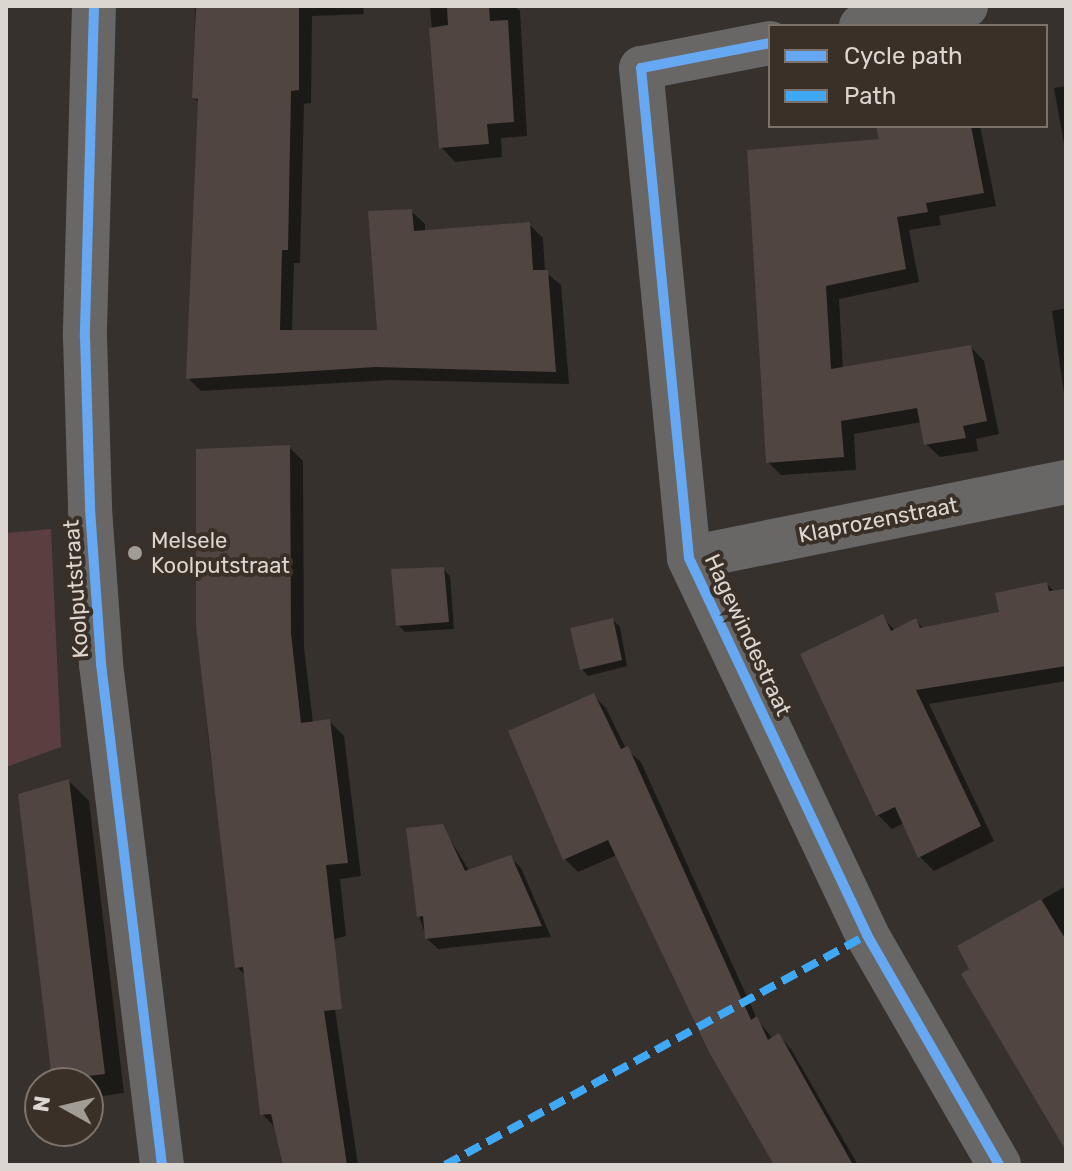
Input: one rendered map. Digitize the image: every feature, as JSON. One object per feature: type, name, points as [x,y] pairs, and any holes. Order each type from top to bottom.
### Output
[{"type":"street","name":"Koolputstraat","points":[[94,6],[85,337],[90,509],[101,664],[162,1165]]},
{"type":"street","points":[[872,24],[966,6]]},
{"type":"street","name":"Hagewindestraat","points":[[768,43],[641,68],[689,558],[867,935],[999,1165]]},
{"type":"street","name":"Klaprozenstraat","points":[[689,558],[1066,482]]},
{"type":"shaded area","points":[[51,529],[61,747],[6,767],[6,533]]},
{"type":"building","points":[[196,6],[299,6],[299,90],[291,91],[288,250],[282,250],[280,330],[377,330],[368,211],[412,209],[414,231],[530,222],[533,270],[548,270],[556,372],[376,367],[186,379],[198,99],[192,98]]},
{"type":"building","points":[[447,6],[489,6],[490,21],[508,20],[514,122],[487,124],[489,144],[439,148],[429,28],[448,25]]},
{"type":"building","points":[[876,128],[971,128],[984,193],[926,203],[928,212],[897,217],[906,269],[826,286],[831,369],[971,345],[987,421],[963,426],[966,438],[924,445],[917,408],[841,421],[844,457],[766,463],[747,150],[879,139]]},
{"type":"building","points":[[290,445],[291,633],[301,723],[330,719],[348,863],[326,865],[342,1009],[324,1011],[347,1165],[283,1165],[271,1114],[260,1115],[243,967],[235,968],[196,626],[196,449]]},
{"type":"building","points":[[444,567],[449,622],[396,626],[391,569]]},
{"type":"building","points":[[1047,582],[1049,591],[1066,589],[1066,666],[916,690],[981,826],[918,858],[895,807],[876,816],[800,654],[883,614],[891,631],[916,618],[920,628],[999,612],[995,593]]},
{"type":"building","points":[[613,618],[622,660],[580,670],[570,628]]},
{"type":"building","points":[[594,693],[621,749],[628,746],[751,1020],[757,1016],[768,1040],[779,1033],[853,1165],[774,1165],[709,1052],[608,840],[563,860],[508,731]]},
{"type":"building","points":[[69,779],[105,1074],[104,1067],[50,1067],[18,794]]},
{"type":"building","points":[[443,824],[465,871],[511,855],[542,926],[425,939],[423,916],[417,917],[406,828]]},
{"type":"building","points":[[1041,899],[1066,940],[1066,1151],[961,974],[969,969],[957,946]]},
{"type":"marked path","points":[[445,1165],[867,935]]},
{"type":"cycle path","points":[[94,6],[85,337],[90,509],[101,664],[162,1165]]},
{"type":"cycle path","points":[[768,43],[641,68],[689,558],[867,935],[999,1165]]},
{"type":"place","name":"Melsele Koolputstraat","points":[[135,553]]}]
